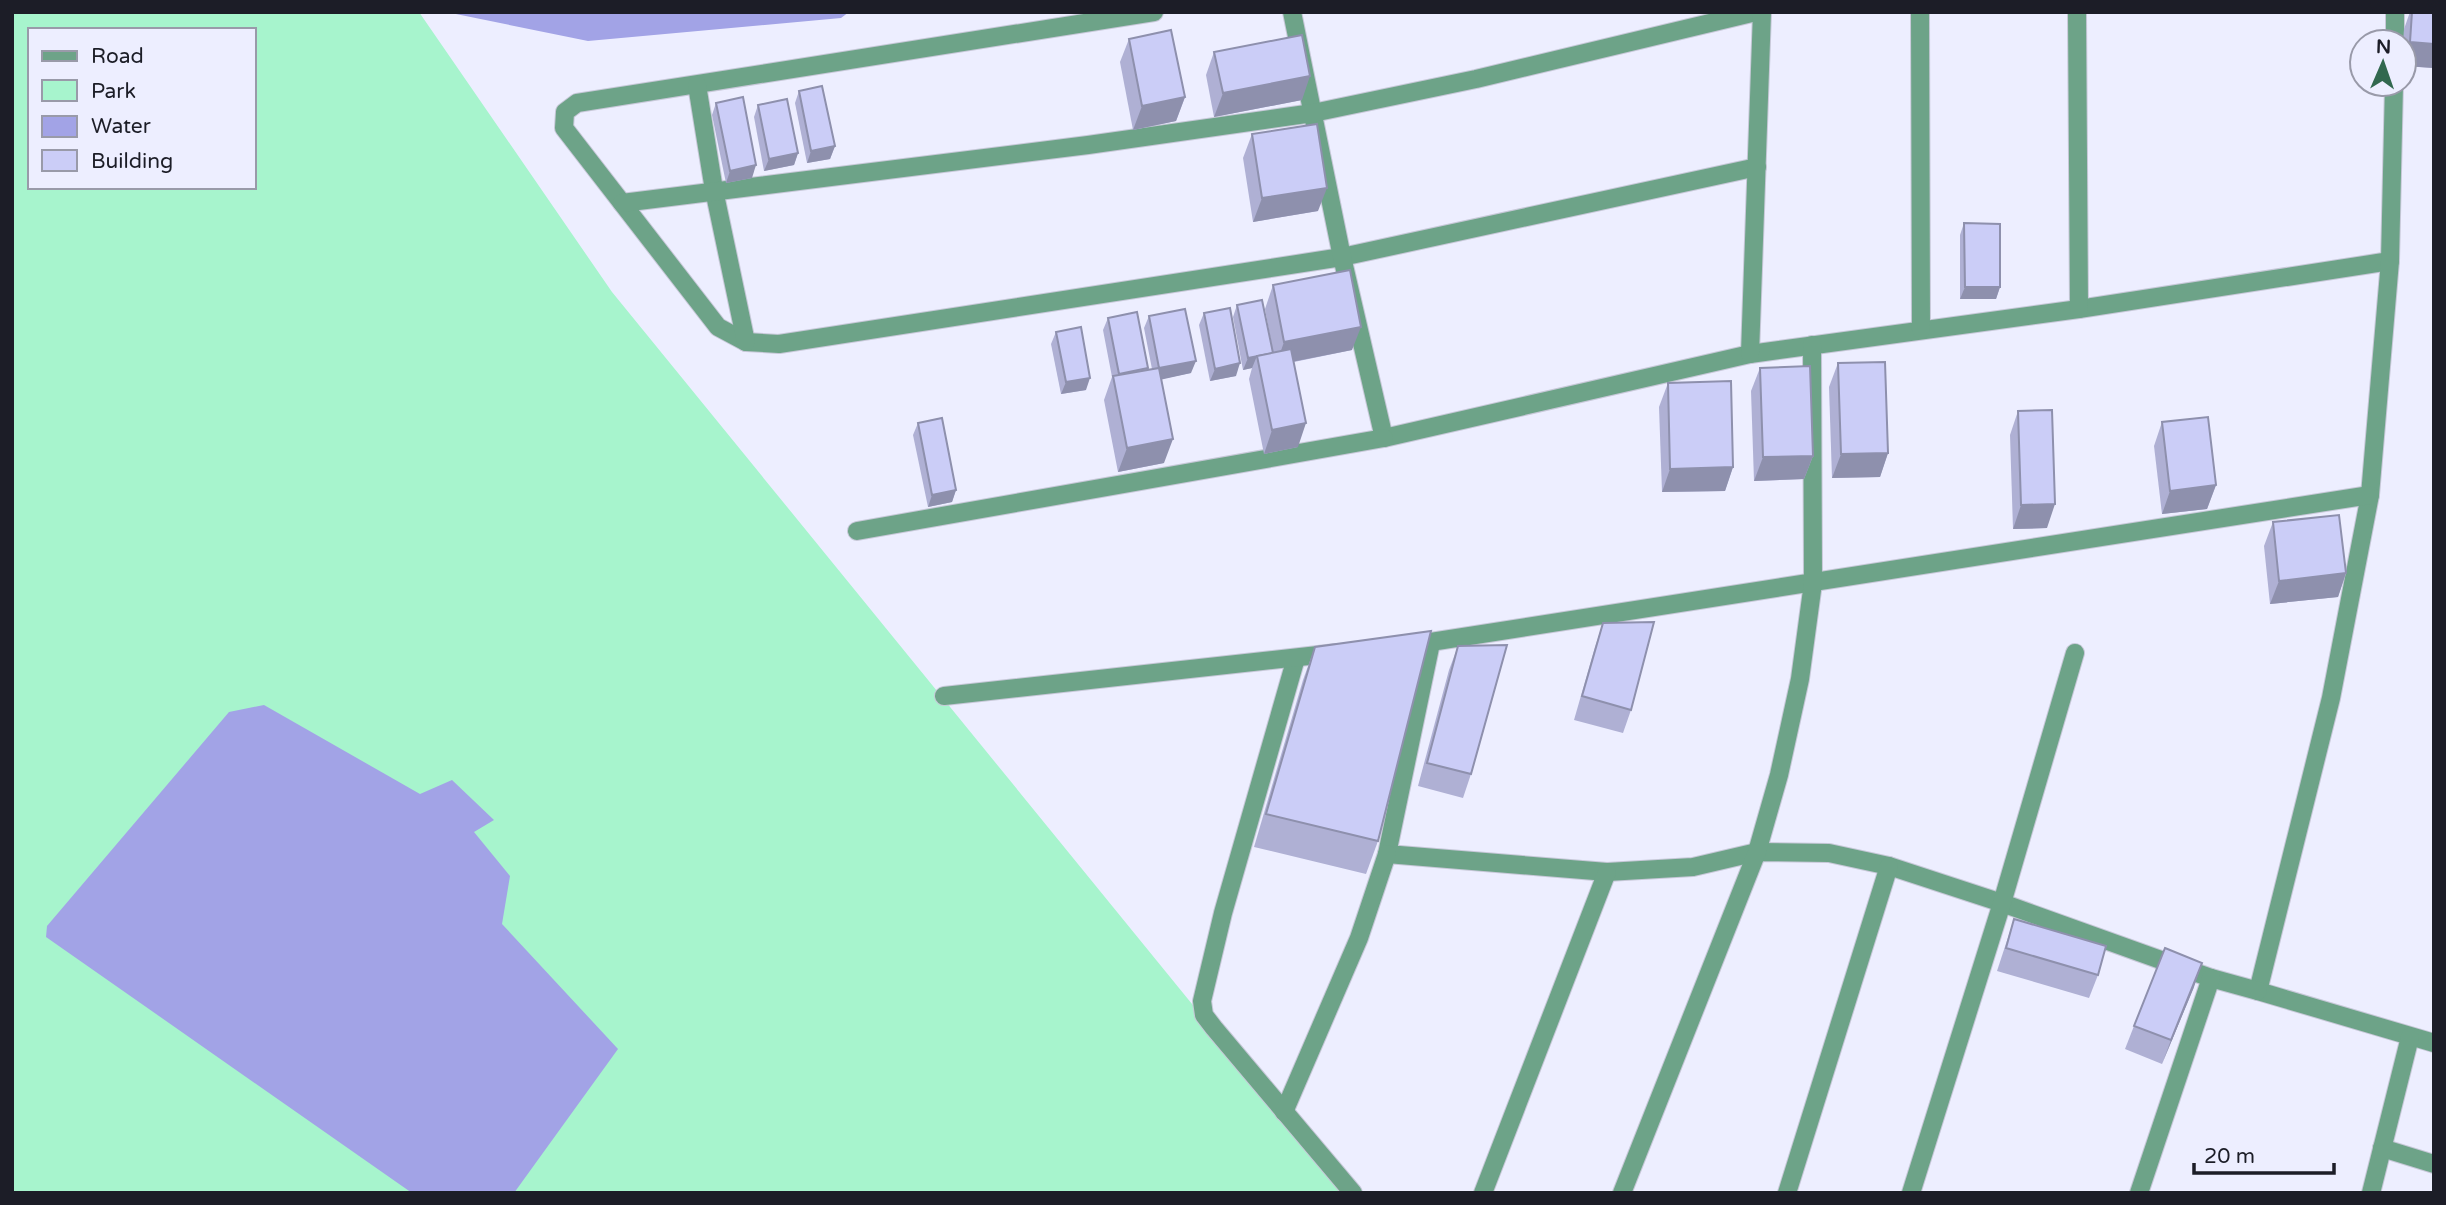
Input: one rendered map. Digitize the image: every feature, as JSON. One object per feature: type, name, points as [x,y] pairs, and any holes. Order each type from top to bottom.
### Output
[{"type":"street","points":[[1154,12],[577,103],[565,112],[564,128],[718,327],[746,342],[779,344],[1342,257],[1757,167]]},
{"type":"street","points":[[1292,12],[1342,257],[1384,438]]},
{"type":"street","points":[[622,203],[1088,145],[1313,113],[1476,79],[1756,12]]},
{"type":"street","points":[[1749,354],[1762,12]]},
{"type":"street","points":[[1920,12],[1921,330]]},
{"type":"street","points":[[2077,12],[2078,309]]},
{"type":"street","points":[[697,85],[714,190],[746,342]]},
{"type":"street","points":[[2258,991],[2331,698],[2370,495],[2390,261],[2394,98]]},
{"type":"street","points":[[857,531],[1384,438],[1749,354],[2078,309],[2390,261]]},
{"type":"street","points":[[1622,1193],[1757,852],[1779,775],[1800,679],[1813,583],[1812,345]]},
{"type":"street","points":[[1391,647],[1431,643],[2370,495]]},
{"type":"street","points":[[1284,1112],[1359,938],[1387,854],[1431,643]]},
{"type":"street","points":[[944,696],[1350,652]]},
{"type":"street","points":[[1911,1193],[2002,903],[2075,653]]},
{"type":"street","points":[[1296,657],[1223,913],[1202,1001],[1204,1015],[1214,1028],[1353,1193]]},
{"type":"street","points":[[1387,854],[1607,872],[1693,867],[1757,852],[1829,853],[1889,866],[2002,903],[2211,978],[2434,1043]]},
{"type":"street","points":[[1787,1193],[1889,866]]},
{"type":"street","points":[[1483,1193],[1607,872]]},
{"type":"street","points":[[2139,1193],[2211,978]]},
{"type":"street","points":[[2371,1193],[2410,1037]]},
{"type":"street","points":[[2382,1148],[2434,1164]]},
{"type":"green space","points":[[12,12],[419,12],[612,292],[1346,1193],[12,1193]]},
{"type":"water","points":[[446,12],[849,12],[841,18],[588,41]]},
{"type":"water","points":[[264,705],[420,794],[452,780],[494,820],[474,832],[510,876],[502,924],[618,1049],[514,1193],[412,1193],[46,937],[47,926],[229,712]]},
{"type":"building","points":[[2412,12],[2434,12],[2434,44],[2418,43],[2418,28],[2411,28]]},
{"type":"building","points":[[1171,30],[1185,97],[1142,106],[1129,39]]},
{"type":"building","points":[[1302,35],[1310,76],[1223,93],[1214,52]]},
{"type":"building","points":[[822,86],[835,146],[811,151],[799,91]]},
{"type":"building","points":[[743,97],[756,165],[730,171],[716,103]]},
{"type":"building","points":[[787,99],[798,153],[769,159],[758,105]]},
{"type":"building","points":[[1317,124],[1327,188],[1262,198],[1252,134]]},
{"type":"building","points":[[1964,223],[2000,224],[2000,287],[1965,287]]},
{"type":"building","points":[[1350,270],[1361,327],[1284,342],[1273,285]]},
{"type":"building","points":[[1262,300],[1273,353],[1248,358],[1237,305]]},
{"type":"building","points":[[1230,308],[1240,363],[1215,369],[1204,313]]},
{"type":"building","points":[[1185,309],[1196,361],[1159,368],[1149,316]]},
{"type":"building","points":[[1137,312],[1148,368],[1119,374],[1108,318]]},
{"type":"building","points":[[1081,327],[1090,378],[1066,382],[1056,332]]},
{"type":"building","points":[[1291,349],[1306,423],[1272,430],[1257,356]]},
{"type":"building","points":[[1885,362],[1888,453],[1841,454],[1838,363]]},
{"type":"building","points":[[1810,366],[1813,456],[1763,457],[1760,368]]},
{"type":"building","points":[[1159,368],[1173,439],[1127,448],[1113,376]]},
{"type":"building","points":[[1731,381],[1733,467],[1670,469],[1668,383]]},
{"type":"building","points":[[2052,410],[2055,504],[2021,505],[2018,411]]},
{"type":"building","points":[[2208,417],[2216,485],[2170,491],[2162,422]]},
{"type":"building","points":[[942,418],[956,490],[932,495],[918,423]]},
{"type":"building","points":[[2339,515],[2346,573],[2279,581],[2273,522]]},
{"type":"building","points":[[1654,622],[1631,710],[1582,696],[1603,623]]},
{"type":"building","points":[[1431,631],[1378,841],[1266,814],[1315,647]]},
{"type":"building","points":[[1507,645],[1471,774],[1427,763],[1458,646]]},
{"type":"building","points":[[2014,919],[2106,946],[2098,975],[2006,948]]},
{"type":"building","points":[[2165,948],[2202,963],[2171,1040],[2134,1026]]}]
